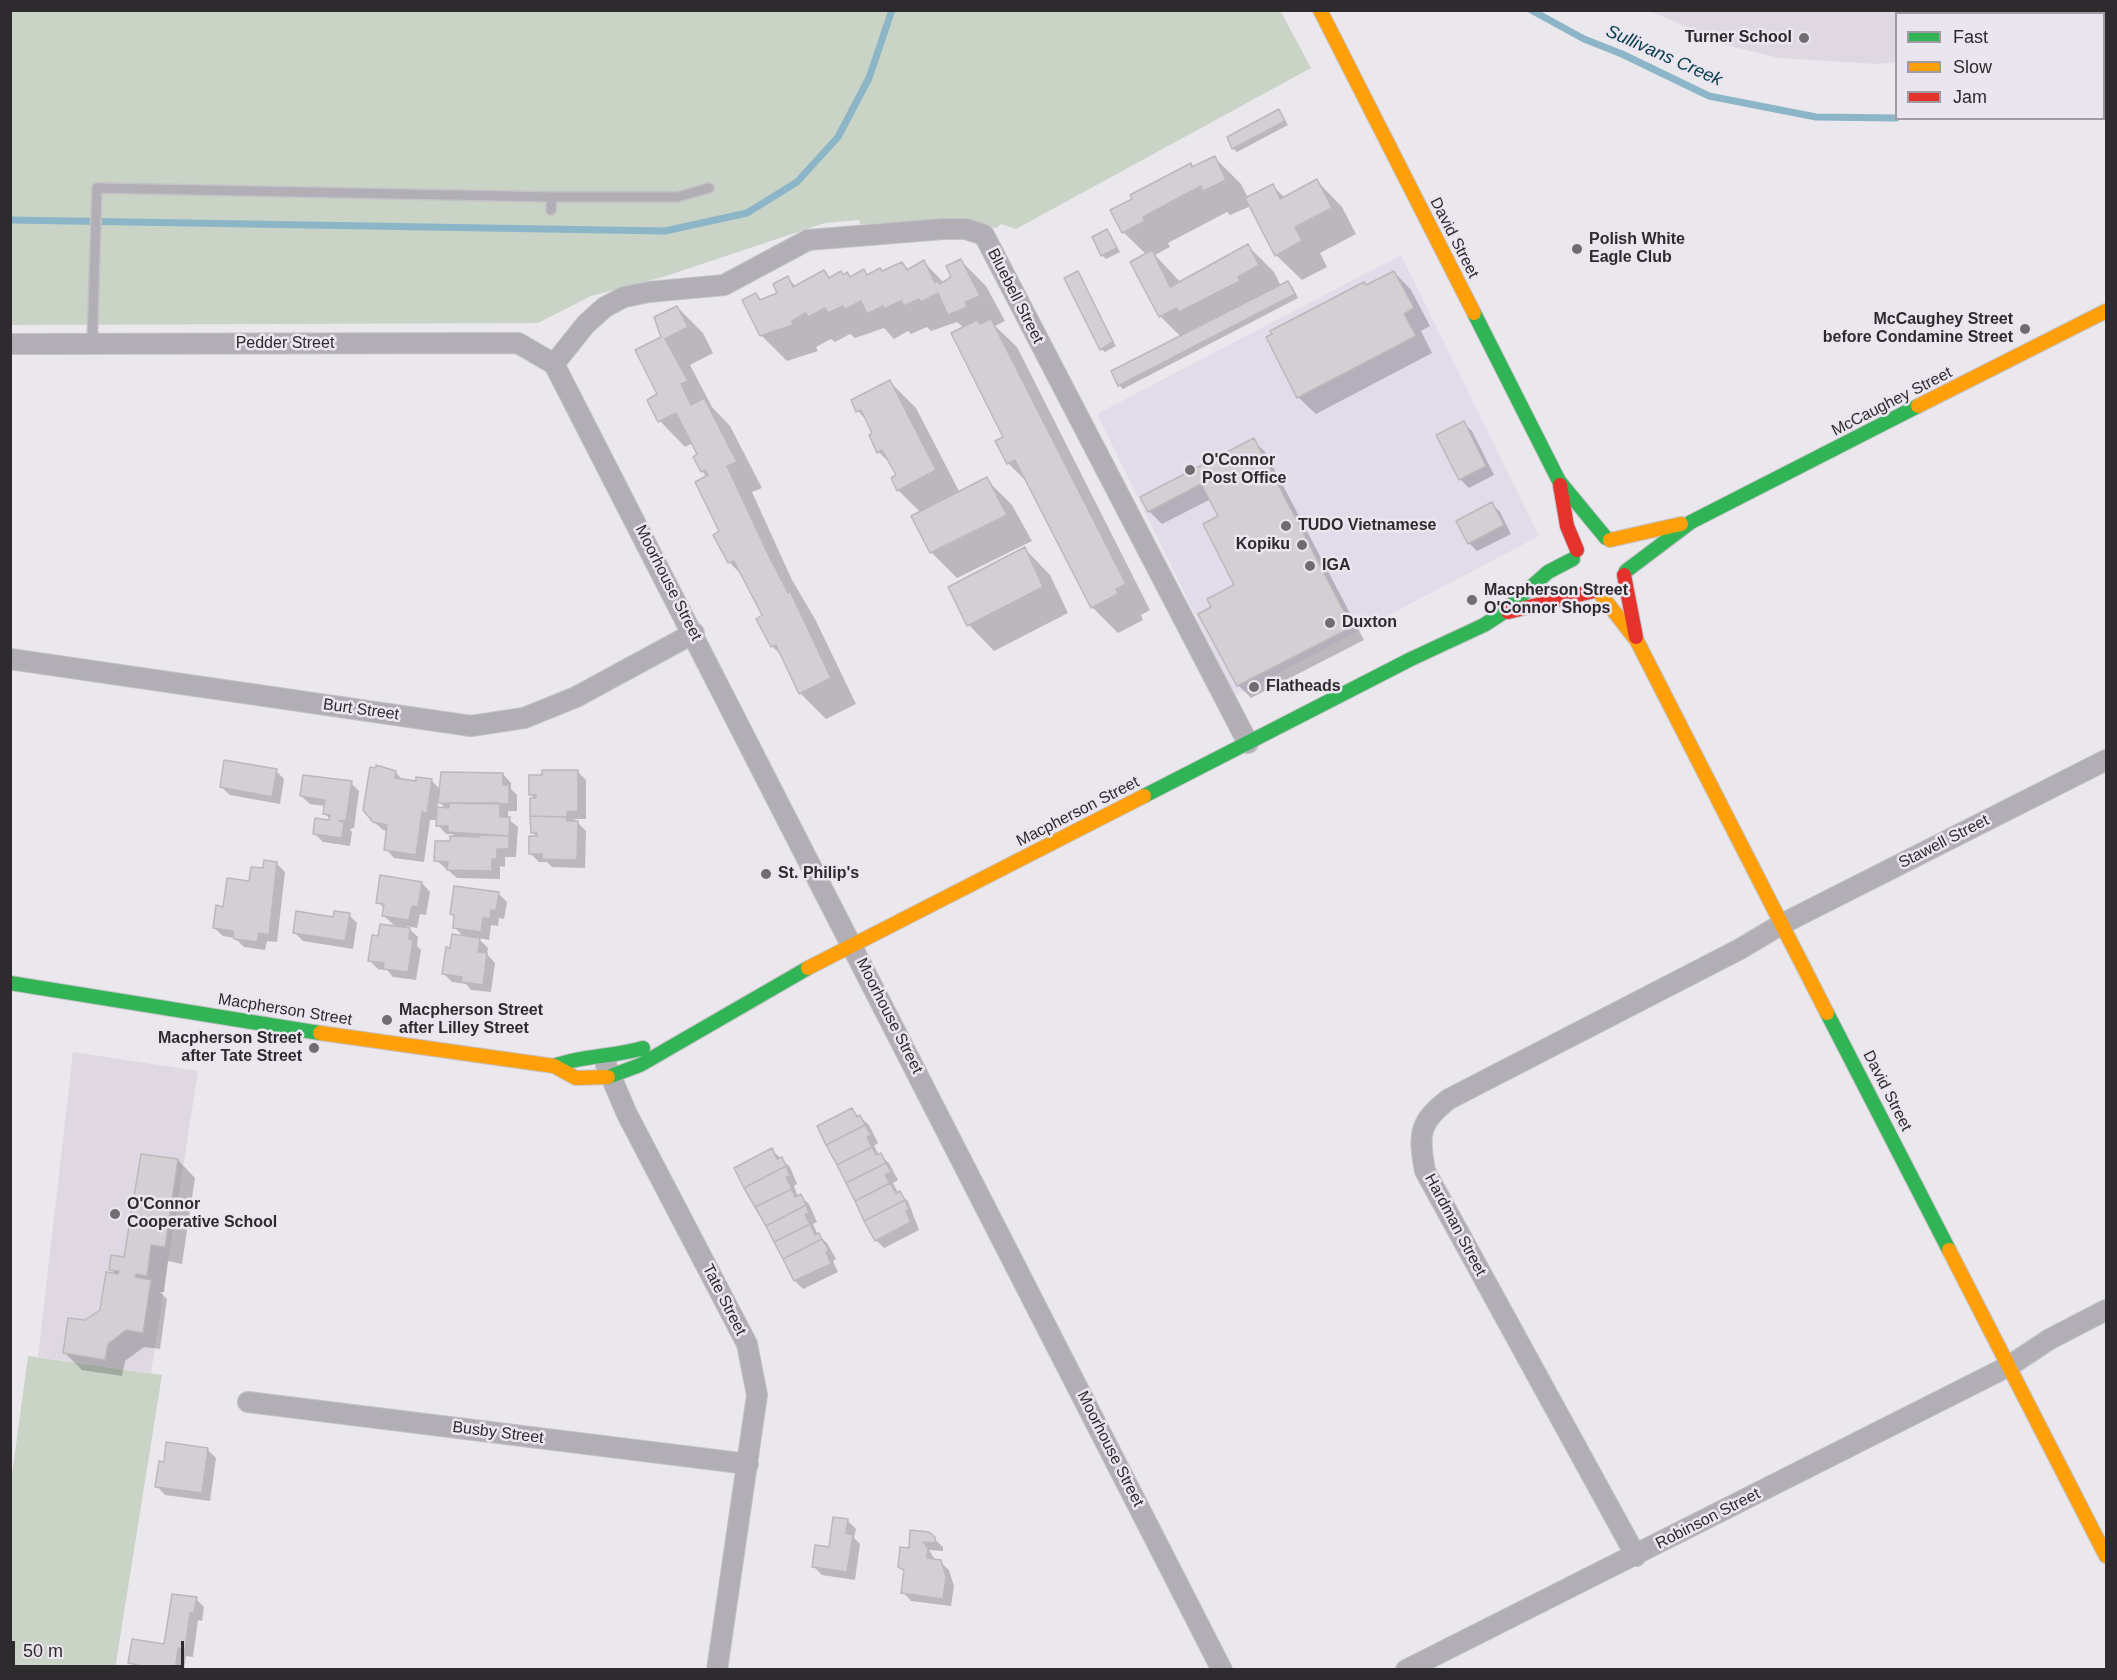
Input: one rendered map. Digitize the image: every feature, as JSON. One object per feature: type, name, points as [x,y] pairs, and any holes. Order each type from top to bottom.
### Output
[{"type":"street","name":"David Street","points":[[1320,10],[1559,481],[1608,539]]},
{"type":"street","name":"Bluebell Street","points":[[554,364],[586,324],[614,302],[649,292],[724,285],[807,240],[943,229],[966,229],[984,235],[1248,743]]},
{"type":"street","name":"McCaughey Street","points":[[1625,573],[1691,522],[2106,311]]},
{"type":"street","name":"Pedder Street","points":[[10,344],[518,343],[554,364]]},
{"type":"street","name":"Moorhouse Street","points":[[554,364],[1222,1670]]},
{"type":"street","name":"David Street","points":[[1559,481],[1576,566]]},
{"type":"street","name":"McCaughey Street","points":[[1608,539],[1691,522]]},
{"type":"street","points":[[1592,539],[1608,539],[1624,553],[1625,573],[1612,589],[1596,591],[1576,566],[1592,539]]},
{"type":"street","name":"Macpherson Street","points":[[10,983],[385,1044],[554,1066],[575,1078],[607,1067],[656,1059],[673,1044],[808,968],[1484,625],[1501,614],[1548,572],[1576,566]]},
{"type":"street","name":"David Street","points":[[1625,573],[1637,641]]},
{"type":"street","name":"David Street","points":[[1596,591],[1637,641],[2106,1556]]},
{"type":"street","name":"Macpherson Street","points":[[1501,614],[1596,591]]},
{"type":"street","name":"Burt Street","points":[[10,659],[471,726],[524,718],[576,697],[693,633]]},
{"type":"street","name":"Stawell Street","points":[[1782,924],[2106,760]]},
{"type":"street","name":"Hardman Street","points":[[1636,1556],[1425,1171],[1420,1146],[1423,1130],[1430,1114],[1449,1099],[1740,949],[1782,924]]},
{"type":"street","name":"Macpherson Street","points":[[554,1066],[574,1058],[607,1067],[629,1053],[653,1044],[673,1044]]},
{"type":"street","name":"Tate Street","points":[[607,1067],[747,1344],[757,1395],[717,1670]]},
{"type":"street","name":"Robinson Street","points":[[1406,1670],[2009,1366],[2050,1339],[2106,1310]]},
{"type":"street","name":"Busby Street","points":[[248,1402],[748,1464]]},
{"type":"lane","points":[[92,345],[97,188],[552,197],[678,197],[709,188]]},
{"type":"lane","points":[[551,210],[552,197]]},
{"type":"shaded area","name":"Turner School","points":[[1650,11],[2032,11],[1895,12],[1895,62],[1877,64],[1779,58],[1730,46]]},
{"type":"shaded area","points":[[1401,255],[1539,536],[1235,696],[1097,414]]},
{"type":"shaded area","name":"O'Connor Cooperative School","points":[[73,1052],[198,1071],[151,1373],[38,1357]]},
{"type":"green space","points":[[1280,10],[1311,68],[1016,229],[1001,224],[996,228],[974,222],[860,224],[859,220],[825,223],[663,277],[591,296],[538,323],[11,325],[10,11]]},
{"type":"green space","points":[[28,1356],[162,1375],[115,1669],[11,1669],[10,1490]]},
{"type":"building","points":[[1279,109],[1285,121],[1232,149],[1227,137]]},
{"type":"building","points":[[1215,156],[1226,180],[1203,191],[1201,186],[1143,217],[1145,221],[1122,233],[1110,210],[1132,199],[1130,195],[1191,163],[1192,167]]},
{"type":"building","points":[[1317,179],[1332,208],[1295,227],[1302,241],[1275,256],[1245,198],[1273,184],[1280,199]]},
{"type":"building","points":[[1107,229],[1117,248],[1101,256],[1092,237]]},
{"type":"building","points":[[1248,244],[1259,265],[1238,277],[1240,281],[1179,312],[1177,308],[1159,317],[1130,262],[1152,250],[1170,287]]},
{"type":"building","points":[[961,259],[980,296],[965,302],[967,307],[948,315],[938,293],[921,302],[919,299],[904,306],[901,301],[867,314],[861,301],[844,310],[843,306],[828,313],[825,308],[808,317],[806,313],[792,321],[793,325],[760,336],[742,300],[756,293],[760,300],[777,293],[773,284],[788,276],[793,287],[824,270],[829,278],[841,271],[843,275],[847,272],[850,277],[864,269],[867,275],[880,268],[882,271],[902,262],[907,270],[924,260],[935,283],[938,281],[940,284],[951,277],[946,266]]},
{"type":"building","points":[[1078,271],[1113,342],[1100,350],[1064,278]]},
{"type":"building","points":[[1394,271],[1414,308],[1404,314],[1416,336],[1297,398],[1266,337],[1272,334],[1270,331],[1364,282],[1366,285]]},
{"type":"building","points":[[1288,281],[1295,294],[1118,386],[1111,371]]},
{"type":"building","points":[[677,306],[688,327],[665,339],[688,381],[681,384],[691,405],[704,398],[737,462],[727,466],[767,552],[788,593],[790,591],[831,678],[799,694],[776,645],[771,647],[756,619],[762,615],[734,561],[728,563],[713,535],[719,531],[695,482],[708,475],[705,470],[701,472],[693,457],[697,454],[676,413],[658,422],[647,400],[657,394],[635,350],[661,337],[654,317]]},
{"type":"building","points":[[991,319],[1126,584],[1116,589],[1118,594],[1091,608],[1015,460],[1007,464],[995,441],[1003,437],[951,333],[977,320],[980,324]]},
{"type":"building","points":[[890,380],[936,470],[897,491],[891,478],[896,475],[882,450],[877,453],[869,435],[872,433],[861,410],[856,412],[851,400]]},
{"type":"building","points":[[1464,421],[1486,466],[1459,480],[1436,435]]},
{"type":"building","points":[[1254,438],[1352,627],[1237,686],[1198,614],[1211,607],[1207,599],[1234,585],[1203,524],[1218,516],[1201,484],[1148,512],[1140,497]]},
{"type":"building","points":[[987,477],[1007,515],[930,553],[911,516]]},
{"type":"building","points":[[1492,502],[1504,525],[1468,544],[1456,521]]},
{"type":"building","points":[[1025,547],[1043,587],[967,626],[948,587]]},
{"type":"building","points":[[224,760],[277,769],[272,797],[220,787]]},
{"type":"building","points":[[376,765],[396,771],[395,778],[416,781],[416,777],[432,779],[427,813],[422,812],[416,855],[384,850],[387,825],[373,822],[363,810],[370,767],[376,768]]},
{"type":"building","points":[[542,770],[578,770],[578,811],[567,812],[567,817],[530,816],[530,798],[536,798],[536,795],[529,795],[529,775],[542,775]]},
{"type":"building","points":[[441,772],[503,773],[503,785],[509,785],[509,804],[438,803]]},
{"type":"building","points":[[303,775],[352,781],[346,820],[339,821],[344,822],[342,838],[313,834],[315,818],[329,820],[330,815],[323,814],[325,800],[300,796]]},
{"type":"building","points":[[449,803],[500,803],[500,817],[510,817],[509,836],[448,832],[448,826],[436,826],[437,807],[449,808]]},
{"type":"building","points":[[530,816],[567,817],[567,821],[578,821],[577,860],[542,859],[542,854],[529,854],[529,836],[537,836],[537,833],[531,833]]},
{"type":"building","points":[[480,835],[509,836],[509,849],[497,849],[497,859],[492,859],[492,871],[447,870],[448,862],[434,861],[435,841],[450,841],[450,836],[479,837]]},
{"type":"building","points":[[264,860],[277,862],[269,935],[259,933],[257,942],[234,939],[233,931],[213,928],[216,905],[223,907],[227,878],[249,881],[251,867],[263,868]]},
{"type":"building","points":[[380,875],[422,882],[418,907],[412,906],[409,920],[382,916],[384,904],[376,903]]},
{"type":"building","points":[[454,886],[499,892],[496,911],[491,910],[490,919],[483,918],[481,932],[453,928],[454,915],[450,914]]},
{"type":"building","points":[[296,911],[333,917],[334,911],[350,913],[345,941],[293,933]]},
{"type":"building","points":[[380,924],[410,928],[409,939],[413,940],[408,972],[383,969],[384,963],[368,961],[372,935],[378,936]]},
{"type":"building","points":[[452,934],[480,938],[478,952],[487,953],[483,985],[461,982],[462,977],[442,974],[446,947],[450,948]]},
{"type":"building","points":[[852,1108],[857,1117],[860,1115],[865,1125],[826,1145],[817,1126]]},
{"type":"building","points":[[865,1125],[871,1135],[867,1137],[872,1147],[837,1165],[826,1145]]},
{"type":"building","points":[[872,1147],[876,1155],[881,1153],[886,1163],[846,1183],[837,1165]]},
{"type":"building","points":[[772,1148],[777,1159],[782,1157],[786,1166],[744,1188],[734,1168]]},
{"type":"building","points":[[141,1154],[178,1159],[165,1247],[151,1245],[147,1276],[136,1274],[135,1277],[151,1280],[143,1333],[126,1330],[108,1344],[105,1360],[63,1353],[68,1318],[85,1320],[100,1310],[106,1272],[118,1274],[119,1271],[109,1270],[111,1255],[124,1257]]},
{"type":"building","points":[[886,1163],[891,1172],[885,1175],[890,1183],[855,1201],[846,1183]]},
{"type":"building","points":[[786,1166],[790,1176],[786,1177],[792,1189],[755,1207],[744,1188]]},
{"type":"building","points":[[890,1183],[896,1193],[900,1191],[905,1200],[864,1221],[855,1201]]},
{"type":"building","points":[[792,1189],[795,1197],[801,1194],[806,1205],[766,1226],[755,1207]]},
{"type":"building","points":[[905,1200],[909,1210],[906,1211],[911,1222],[875,1241],[864,1221]]},
{"type":"building","points":[[806,1205],[809,1213],[805,1215],[810,1224],[774,1242],[766,1226]]},
{"type":"building","points":[[810,1224],[815,1235],[819,1233],[822,1239],[783,1259],[774,1242]]},
{"type":"building","points":[[822,1239],[829,1251],[826,1252],[831,1264],[794,1281],[783,1259]]},
{"type":"building","points":[[166,1442],[208,1448],[202,1493],[155,1487],[159,1461],[164,1462]]},
{"type":"building","points":[[833,1517],[848,1519],[846,1533],[853,1535],[847,1572],[812,1567],[815,1545],[829,1547]]},
{"type":"building","points":[[910,1530],[929,1532],[935,1537],[935,1543],[923,1542],[928,1548],[927,1558],[941,1560],[946,1577],[943,1599],[901,1593],[904,1570],[898,1567],[900,1547],[909,1548]]},
{"type":"building","points":[[172,1594],[197,1597],[194,1613],[190,1613],[185,1650],[178,1648],[175,1670],[138,1670],[139,1665],[128,1663],[132,1639],[164,1644]]},
{"type":"waterway","points":[[10,220],[665,231],[747,213],[797,182],[838,137],[869,78],[892,10]]},
{"type":"waterway","name":"Sullivans Creek","points":[[1531,10],[1584,39],[1622,54],[1709,96],[1816,117],[1895,118]]},
{"type":"traffic: fast","points":[[1474,313],[1559,481],[1606,538]]},
{"type":"traffic: fast","points":[[1626,571],[1691,522],[1918,406]]},
{"type":"traffic: fast","points":[[1144,796],[1411,659],[1484,625],[1501,614],[1548,572],[1573,559]]},
{"type":"traffic: fast","points":[[608,1077],[640,1065],[808,968]]},
{"type":"traffic: fast","points":[[10,983],[320,1033]]},
{"type":"traffic: fast","points":[[1827,1013],[1949,1250]]},
{"type":"traffic: fast","points":[[554,1066],[643,1048]]},
{"type":"traffic: slow","points":[[1320,10],[1474,313]]},
{"type":"traffic: slow","points":[[1918,406],[2106,311]]},
{"type":"traffic: slow","points":[[1610,540],[1681,524]]},
{"type":"traffic: slow","points":[[1598,591],[1637,641],[1827,1013]]},
{"type":"traffic: slow","points":[[808,968],[1144,796]]},
{"type":"traffic: slow","points":[[320,1033],[554,1066],[576,1078],[608,1077]]},
{"type":"traffic: slow","points":[[1949,1250],[2106,1556]]},
{"type":"traffic: jam","points":[[1560,485],[1567,526],[1577,550]]},
{"type":"traffic: jam","points":[[1624,575],[1636,637]]},
{"type":"traffic: jam","points":[[1508,612],[1594,591]]},
{"type":"place","name":"Turner School","points":[[1804,38]]},
{"type":"place","name":"Polish White Eagle Club","points":[[1577,249]]},
{"type":"place","name":"McCaughey Street before Condamine Street","points":[[2025,329]]},
{"type":"place","name":"O'Connor Post Office","points":[[1190,470]]},
{"type":"place","name":"TUDO Vietnamese","points":[[1286,526]]},
{"type":"place","name":"Kopiku","points":[[1302,545]]},
{"type":"place","name":"IGA","points":[[1310,566]]},
{"type":"place","name":"Macpherson Street O'Connor Shops","points":[[1472,600]]},
{"type":"place","name":"Duxton","points":[[1330,623]]},
{"type":"place","name":"Flatheads","points":[[1254,687]]},
{"type":"place","name":"St. Philip's","points":[[766,874]]},
{"type":"place","name":"Macpherson Street after Lilley Street","points":[[387,1020]]},
{"type":"place","name":"Macpherson Street after Tate Street","points":[[314,1048]]},
{"type":"place","name":"O'Connor Cooperative School","points":[[115,1214]]}]
